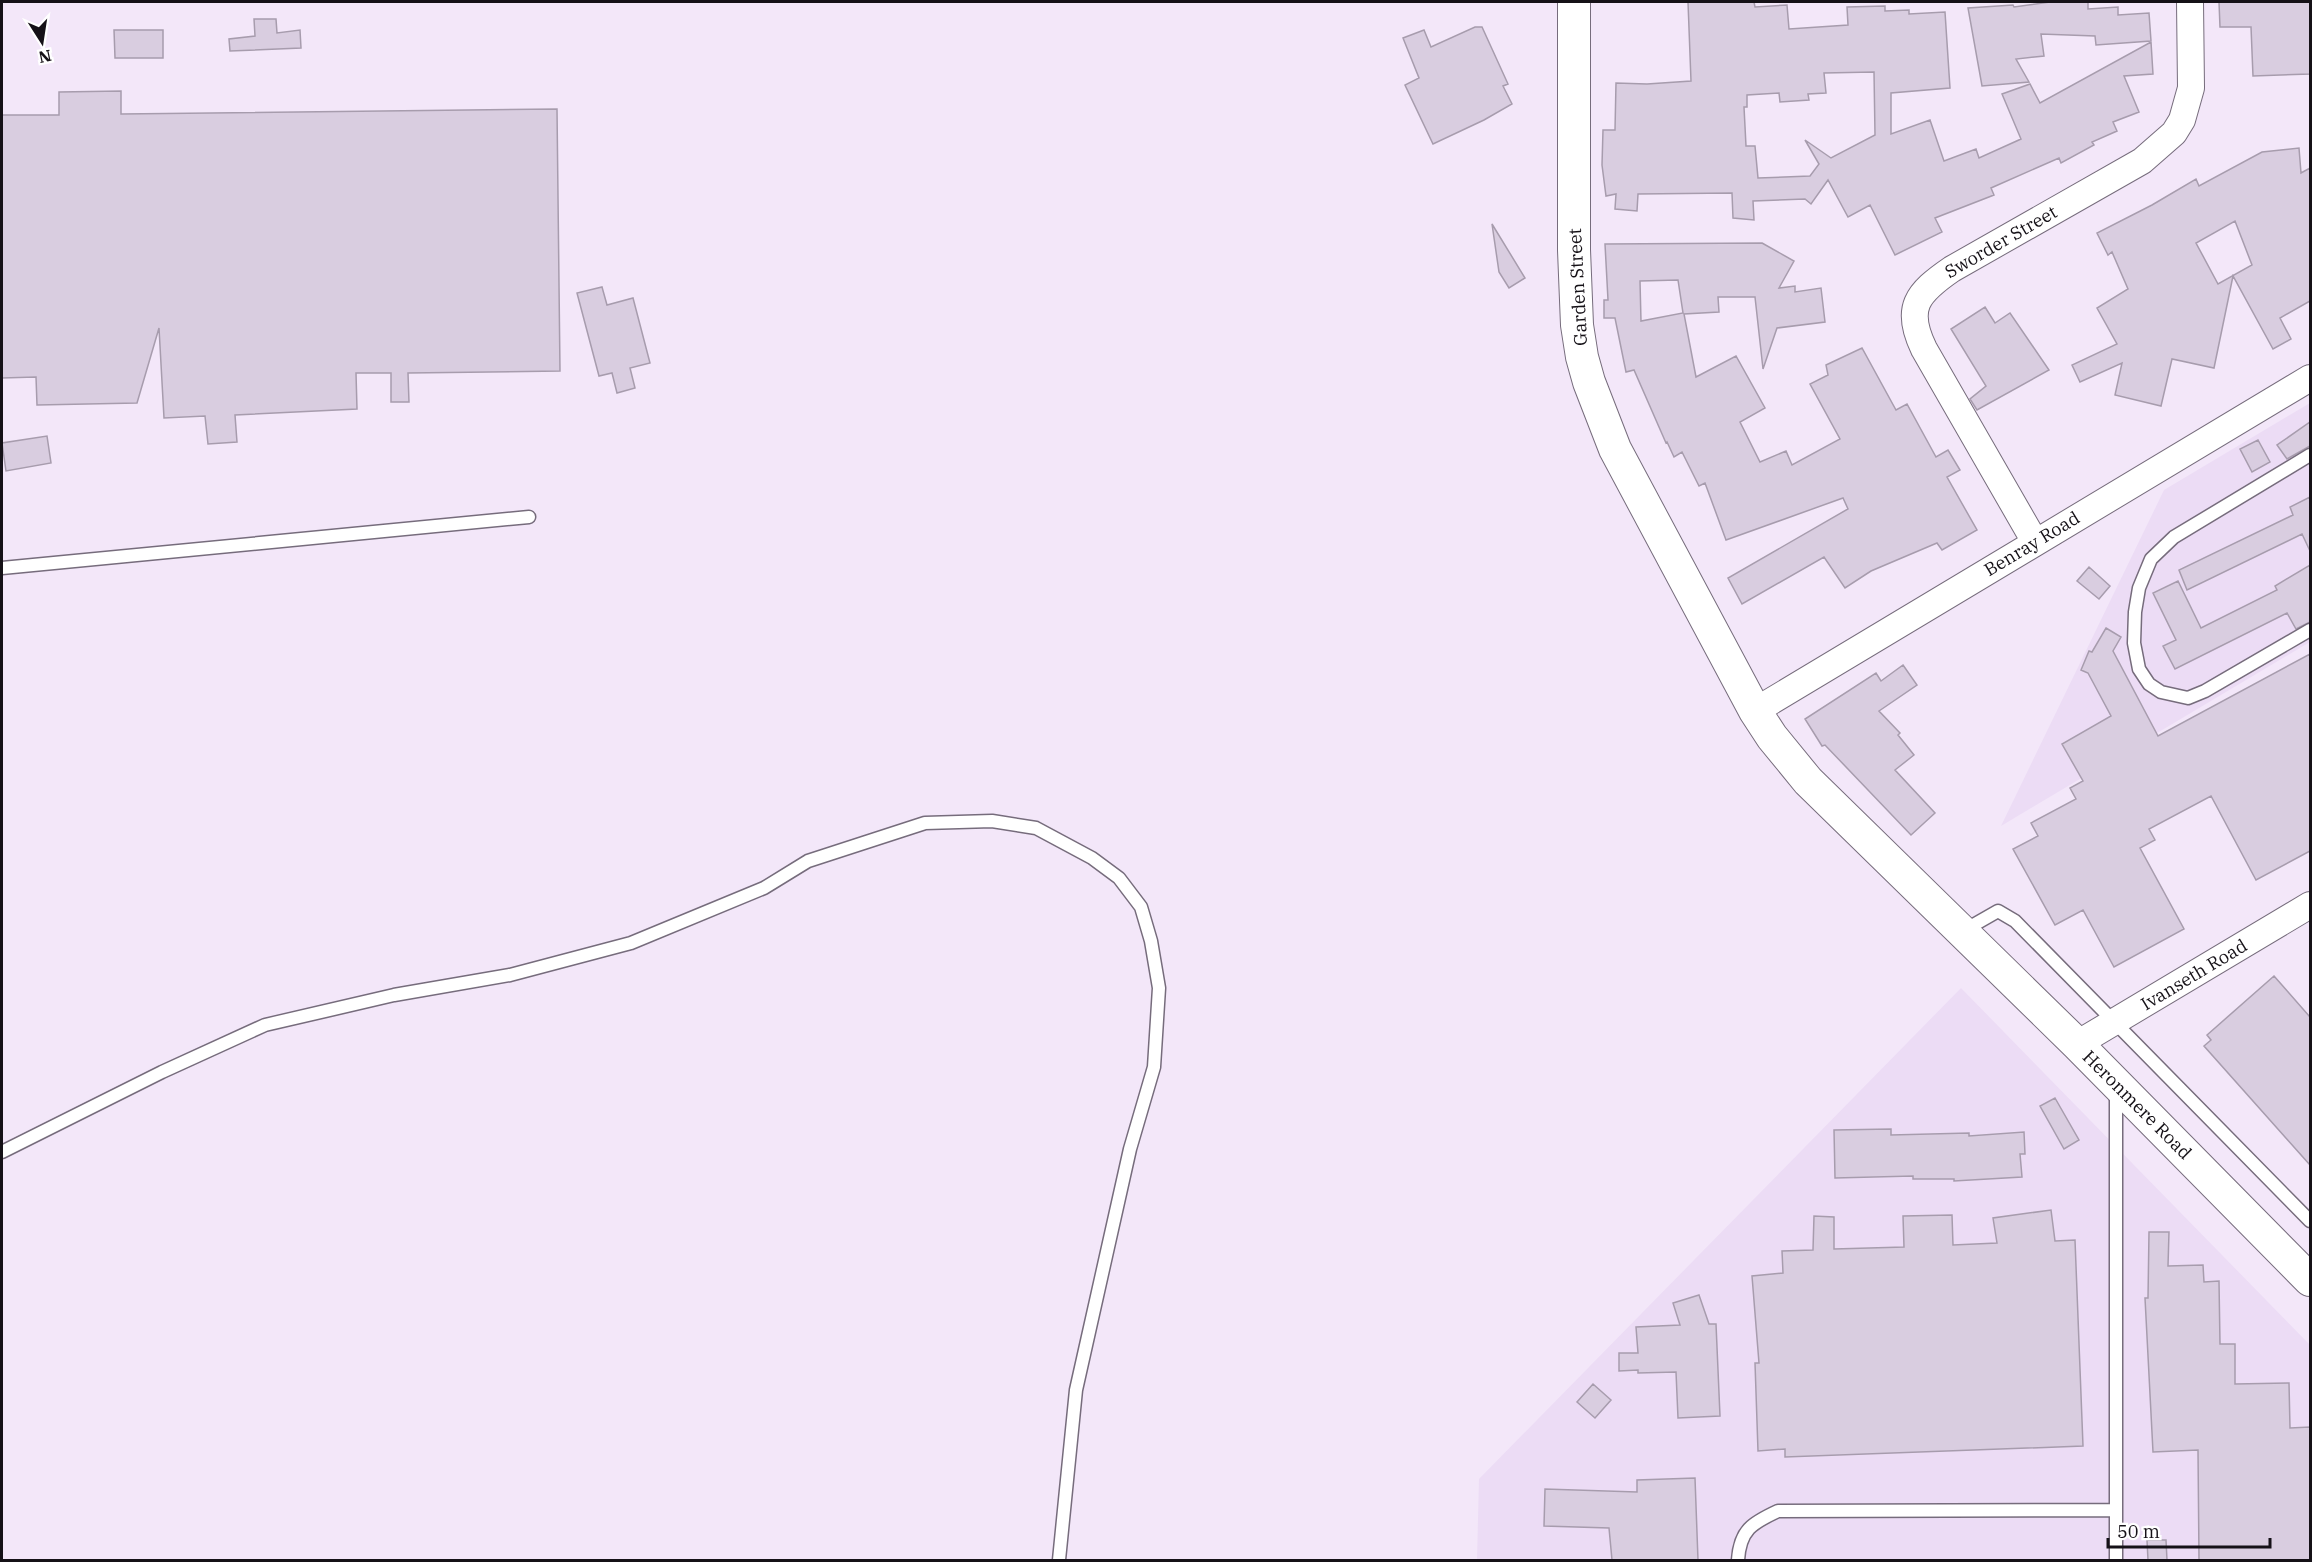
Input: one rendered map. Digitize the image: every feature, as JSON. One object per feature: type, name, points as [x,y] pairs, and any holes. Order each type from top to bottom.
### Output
[{"type":"street","name":"Garden Street","points":[[1574,2],[1574,250],[1577,325],[1582,357],[1589,382],[1615,449],[1755,711]]},
{"type":"street","name":"Sworder Street","points":[[2035,542],[1924,349],[1916,333],[1914,310],[1926,290],[1952,269],[2142,161],[2174,133],[2182,120],[2191,88],[2190,2]]},
{"type":"street","name":"Benray Road","points":[[1755,711],[2310,378]]},
{"type":"street","name":"Heronmere Road","points":[[1755,711],[1772,737],[1808,781],[2077,1044],[2310,1280]]},
{"type":"street","name":"Ivanseth Road","points":[[2077,1044],[2310,905]]},
{"type":"lane","points":[[2310,455],[2175,537],[2151,559],[2139,588],[2134,612],[2134,643],[2139,669],[2149,684],[2161,692],[2188,698],[2205,691],[2310,630]]},
{"type":"lane","points":[[2,568],[529,517]]},
{"type":"lane","points":[[2,1152],[162,1072],[265,1025],[394,995],[510,975],[631,943],[764,888],[808,861],[924,823],[992,821],[1036,828],[1092,858],[1119,878],[1141,907],[1151,941],[1159,988],[1154,1067],[1130,1149],[1076,1389],[1059,1560]]},
{"type":"lane","points":[[1962,932],[1998,911],[2015,921],[2116,1021],[2189,1100],[2310,1221]]},
{"type":"lane","points":[[2116,1083],[2116,1560]]},
{"type":"lane","points":[[1738,1560],[1739,1544],[1747,1530],[1758,1520],[1778,1511],[2115,1510]]},
{"type":"shaded area","points":[[2310,403],[2310,642],[2001,826],[2164,490]]},
{"type":"shaded area","points":[[1961,988],[2310,1345],[2310,1560],[1477,1560],[1479,1479]]},
{"type":"building","points":[[1688,2],[1754,2],[1755,7],[1787,5],[1789,29],[1848,25],[1847,7],[1885,6],[1885,11],[1909,10],[1909,14],[1945,12],[1950,88],[1891,93],[1891,134],[1930,120],[1944,161],[1976,149],[1979,158],[2021,139],[2002,94],[2030,84],[2040,103],[2151,42],[2153,74],[2124,76],[2139,112],[2113,122],[2117,131],[2092,142],[2094,145],[2061,163],[2059,158],[1991,188],[1994,195],[1935,218],[1942,232],[1895,255],[1870,205],[1848,217],[1828,180],[1811,204],[1805,199],[1753,201],[1754,220],[1733,218],[1732,193],[1638,194],[1637,211],[1615,209],[1616,194],[1606,196],[1602,165],[1603,130],[1615,130],[1616,83],[1647,84],[1691,81]],"holes":[[[1874,72],[1875,135],[1831,158],[1805,140],[1819,164],[1810,176],[1758,178],[1755,146],[1746,146],[1744,107],[1747,107],[1747,95],[1779,93],[1780,102],[1809,100],[1808,94],[1826,93],[1824,73]]]},
{"type":"building","points":[[2050,2],[2088,2],[2088,9],[2118,7],[2118,15],[2149,13],[2151,41],[2096,45],[2095,36],[2041,34],[2044,56],[2016,59],[2029,82],[1982,86],[1968,8],[2013,5],[2014,7]]},
{"type":"building","points":[[2219,2],[2310,2],[2310,74],[2253,76],[2251,27],[2220,27]]},
{"type":"building","points":[[254,19],[276,19],[277,33],[300,30],[301,48],[230,51],[229,39],[255,36]]},
{"type":"building","points":[[1475,27],[1482,27],[1508,84],[1503,86],[1512,104],[1433,144],[1405,85],[1419,78],[1403,38],[1424,30],[1431,47]]},
{"type":"building","points":[[114,30],[163,30],[163,58],[115,58]]},
{"type":"building","points":[[121,91],[121,114],[557,109],[560,371],[408,373],[409,402],[391,402],[391,373],[356,373],[357,409],[235,415],[237,442],[208,444],[205,416],[164,418],[159,328],[137,403],[37,405],[36,377],[2,378],[2,115],[59,115],[59,92]]},
{"type":"building","points":[[2299,148],[2301,173],[2310,168],[2310,301],[2280,318],[2291,339],[2273,349],[2233,276],[2214,368],[2172,359],[2161,406],[2115,395],[2122,363],[2080,382],[2072,365],[2117,344],[2097,308],[2128,289],[2112,252],[2108,255],[2097,233],[2196,179],[2199,186],[2262,152]],"holes":[[[2235,221],[2252,265],[2218,284],[2196,243]]]},
{"type":"building","points":[[1492,224],[1525,278],[1509,288],[1499,272]]},
{"type":"building","points":[[1762,243],[1794,261],[1779,288],[1795,286],[1795,292],[1821,288],[1825,322],[1777,328],[1763,369],[1755,297],[1718,297],[1719,312],[1684,314],[1696,377],[1736,356],[1765,408],[1740,422],[1760,462],[1786,451],[1792,465],[1840,439],[1810,384],[1828,375],[1826,365],[1862,348],[1896,410],[1907,404],[1936,457],[1948,450],[1960,470],[1947,477],[1977,530],[1942,550],[1937,543],[1871,571],[1845,588],[1824,557],[1742,604],[1728,578],[1848,509],[1843,498],[1726,540],[1705,483],[1699,486],[1682,452],[1674,457],[1634,370],[1626,372],[1615,318],[1604,318],[1604,300],[1608,300],[1605,244]],"holes":[[[1678,280],[1683,313],[1641,321],[1640,281]]]},
{"type":"building","points":[[602,287],[607,305],[633,298],[650,363],[630,368],[635,388],[617,393],[612,373],[599,376],[577,293]]},
{"type":"building","points":[[1985,307],[1995,323],[2010,313],[2049,370],[1977,410],[1970,399],[1986,386],[1951,329]]},
{"type":"building","points":[[2310,422],[2310,446],[2287,459],[2277,445]]},
{"type":"building","points":[[47,436],[51,463],[6,471],[2,443]]},
{"type":"building","points":[[2258,440],[2270,462],[2252,472],[2240,449]]},
{"type":"building","points":[[2310,497],[2310,551],[2302,534],[2187,590],[2179,570],[2293,515],[2290,507]]},
{"type":"building","points":[[2310,565],[2310,622],[2296,629],[2287,613],[2175,669],[2163,646],[2176,640],[2153,593],[2178,581],[2201,628],[2277,590],[2275,586]]},
{"type":"building","points":[[2089,567],[2110,586],[2099,599],[2077,581]]},
{"type":"building","points":[[2106,628],[2121,637],[2113,651],[2158,736],[2310,654],[2310,851],[2256,880],[2211,796],[2149,829],[2155,840],[2140,848],[2184,929],[2114,967],[2083,910],[2055,925],[2013,849],[2038,836],[2031,823],[2076,799],[2070,788],[2083,781],[2062,744],[2111,716],[2088,673],[2081,670],[2089,651],[2092,652]]},
{"type":"building","points":[[1903,665],[1917,685],[1879,711],[1900,733],[1898,735],[1914,755],[1895,770],[1935,813],[1911,835],[1825,745],[1822,746],[1805,719],[1876,673],[1881,681]]},
{"type":"building","points":[[2274,976],[2310,1017],[2310,1165],[2204,1046],[2211,1040],[2207,1035]]},
{"type":"building","points":[[2055,1098],[2079,1140],[2064,1149],[2040,1106]]},
{"type":"building","points":[[1891,1129],[1891,1135],[1969,1133],[1969,1136],[2024,1132],[2025,1154],[2020,1154],[2022,1177],[1954,1181],[1954,1179],[1913,1179],[1913,1176],[1835,1178],[1834,1130]]},
{"type":"building","points":[[2051,1210],[2055,1241],[2075,1240],[2083,1446],[1785,1457],[1785,1449],[1758,1451],[1755,1363],[1759,1363],[1752,1276],[1783,1273],[1782,1251],[1813,1250],[1814,1216],[1834,1217],[1834,1249],[1904,1247],[1903,1216],[1952,1215],[1953,1245],[1997,1243],[1993,1218]]},
{"type":"building","points":[[2149,1232],[2169,1232],[2168,1266],[2203,1265],[2204,1282],[2219,1281],[2220,1344],[2235,1344],[2235,1384],[2289,1383],[2290,1428],[2310,1427],[2310,1560],[2199,1560],[2198,1450],[2153,1452],[2145,1298],[2148,1298]]},
{"type":"building","points":[[1699,1295],[1709,1324],[1716,1324],[1720,1416],[1678,1418],[1676,1372],[1619,1371],[1619,1353],[1638,1353],[1636,1327],[1680,1325],[1673,1303]]},
{"type":"building","points":[[1593,1384],[1611,1400],[1595,1418],[1577,1402]]},
{"type":"building","points":[[1695,1478],[1698,1560],[1612,1560],[1609,1528],[1544,1526],[1545,1489],[1637,1492],[1637,1480]]},
{"type":"building","points":[[2147,1540],[2166,1540],[2167,1560],[2148,1560]]}]
